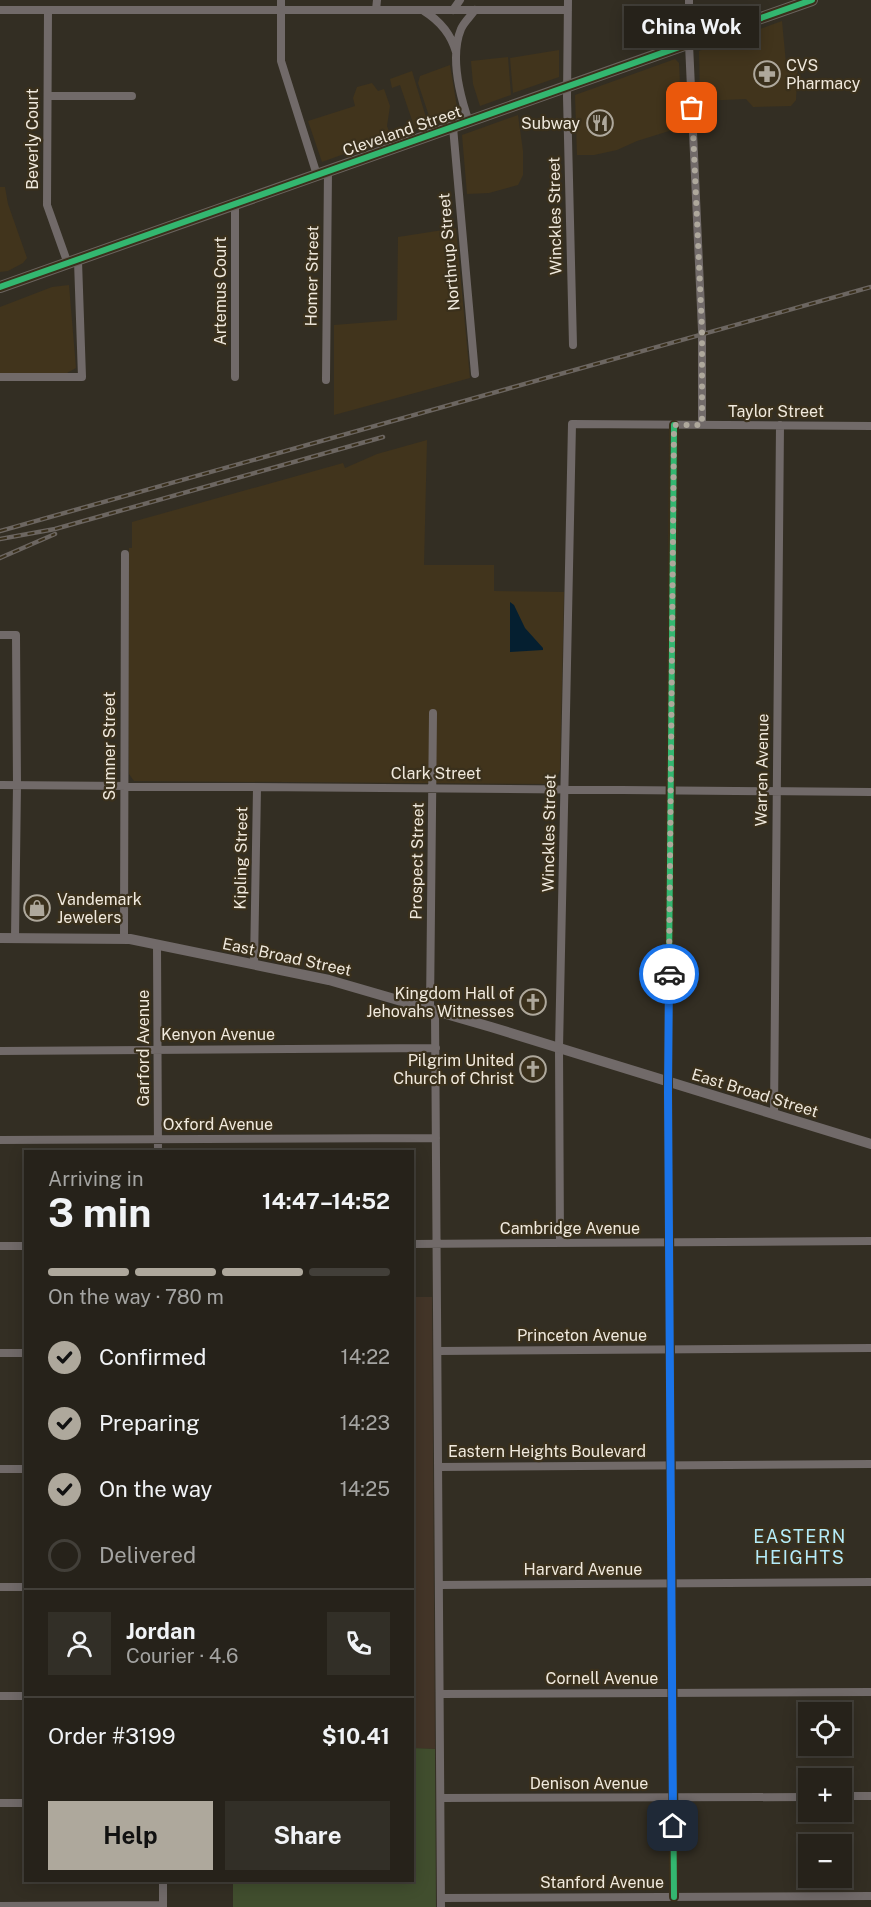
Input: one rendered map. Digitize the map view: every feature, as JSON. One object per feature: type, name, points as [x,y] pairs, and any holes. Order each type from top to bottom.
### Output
[{"type":"main road","name":"Cleveland Street","points":[[0,287],[689,44],[788,4],[812,0]]},
{"type":"street","name":"Homer Street","points":[[281,0],[281,61],[323,173],[327,380]]},
{"type":"street","points":[[376,0],[376,10]]},
{"type":"street","points":[[453,10],[460,0]]},
{"type":"street","points":[[490,0],[498,10]]},
{"type":"street","name":"Winckles Street","points":[[568,0],[567,87],[573,345]]},
{"type":"street","points":[[689,0],[702,330],[702,425]]},
{"type":"street","points":[[0,10],[568,10]]},
{"type":"street","name":"Beverly Court","points":[[0,377],[82,377],[73,262],[47,205],[48,10]]},
{"type":"street","points":[[422,10],[439,22],[450,36],[458,68]]},
{"type":"street","points":[[469,122],[460,96],[458,44],[460,31],[475,10]]},
{"type":"street","points":[[48,96],[132,96]]},
{"type":"street","name":"Northrup Street","points":[[453,127],[475,374]]},
{"type":"street","name":"Artemus Court","points":[[235,205],[235,377]]},
{"type":"street","name":"Winckles Street","points":[[560,1243],[559,1048],[572,424]]},
{"type":"street","name":"Taylor Street","points":[[572,424],[871,426]]},
{"type":"street","points":[[674,425],[668,1082],[674,1897]]},
{"type":"street","name":"Warren Avenue","points":[[774,1114],[780,426]]},
{"type":"street","name":"Sumner Street","points":[[124,939],[125,554]]},
{"type":"street","points":[[0,635],[16,636],[15,938]]},
{"type":"street","name":"Prospect Street","points":[[433,713],[433,1010],[436,1048],[441,1903]]},
{"type":"street","name":"Clark Street","points":[[0,784],[871,792]]},
{"type":"street","name":"Kipling Street","points":[[254,964],[257,788]]},
{"type":"street","name":"East Broad Street","points":[[0,938],[124,939],[329,980],[871,1144]]},
{"type":"street","name":"Garford Avenue","points":[[157,945],[158,1150]]},
{"type":"street","name":"Kenyon Avenue","points":[[0,1051],[436,1048]]},
{"type":"street","name":"Oxford Avenue","points":[[0,1140],[436,1138]]},
{"type":"street","name":"Cambridge Avenue","points":[[414,1244],[871,1241]]},
{"type":"street","points":[[0,1246],[24,1246]]},
{"type":"street","name":"Princeton Avenue","points":[[438,1350],[871,1348]]},
{"type":"street","points":[[0,1353],[24,1353]]},
{"type":"street","name":"Eastern Heights Boulevard","points":[[439,1467],[871,1464]]},
{"type":"street","points":[[0,1469],[24,1469]]},
{"type":"street","name":"Harvard Avenue","points":[[439,1585],[871,1582]]},
{"type":"street","points":[[0,1587],[24,1587]]},
{"type":"street","name":"Cornell Avenue","points":[[440,1694],[871,1692]]},
{"type":"street","points":[[0,1696],[24,1696]]},
{"type":"street","points":[[852,1796],[871,1796]]},
{"type":"street","name":"Denison Avenue","points":[[441,1798],[798,1797]]},
{"type":"street","points":[[0,1803],[24,1803]]},
{"type":"street","points":[[0,1906],[163,1906],[163,1882]]},
{"type":"street","points":[[778,1896],[779,1907]]},
{"type":"street","name":"Stanford Avenue","points":[[441,1903],[674,1897],[871,1896]]},
{"type":"shaded area","points":[[782,21],[786,63],[798,63],[796,100],[791,106],[753,107],[746,99],[700,101],[699,51]]},
{"type":"shaded area","points":[[559,50],[559,77],[513,93],[510,58]]},
{"type":"shaded area","points":[[508,57],[511,95],[480,106],[473,84],[471,61]]},
{"type":"shaded area","points":[[675,59],[679,63],[682,127],[637,141],[617,150],[594,155],[577,155],[575,95]]},
{"type":"shaded area","points":[[450,65],[458,113],[431,122],[418,83],[420,76]]},
{"type":"shaded area","points":[[412,71],[428,124],[415,129],[400,85],[392,88],[390,79]]},
{"type":"shaded area","points":[[372,83],[378,91],[384,89],[390,106],[387,126],[391,137],[322,162],[308,121],[355,106],[353,98],[357,87]]},
{"type":"shaded area","points":[[518,115],[523,151],[523,175],[518,185],[489,193],[467,194],[462,135]]},
{"type":"shaded area","points":[[0,187],[5,187],[8,204],[27,258],[23,263],[8,271],[0,272]]},
{"type":"shaded area","points":[[456,228],[470,378],[334,415],[334,325],[397,320],[398,237]]},
{"type":"shaded area","points":[[69,285],[76,368],[67,373],[0,373],[0,307],[52,287]]},
{"type":"shaded area","points":[[427,440],[424,565],[494,565],[494,591],[564,592],[560,770],[557,777],[548,784],[134,781],[129,774],[128,699],[129,548],[132,548],[132,522],[343,463],[345,468],[377,454]]},
{"type":"shaded area","points":[[414,1297],[432,1297],[435,1749],[414,1748]]},
{"type":"green space","points":[[414,1748],[435,1749],[436,1907],[233,1907],[233,1882],[414,1882]]},
{"type":"water","points":[[510,602],[514,605],[525,628],[543,650],[510,652]]},
{"type":"railway","points":[[0,531],[871,287]]},
{"type":"railway","points":[[0,539],[55,529],[383,437]]},
{"type":"railway","points":[[0,558],[55,534]]},
{"type":"cycle path","points":[[0,287],[812,0]]},
{"type":"cycle path","points":[[674,425],[668,1082],[674,1897]]},
{"type":"way so far","points":[[669,974],[674,425],[702,425],[702,330],[692,108]]},
{"type":"place","name":"CVS Pharmacy","points":[[767,74]]},
{"type":"place","name":"China Wok","points":[[692,108]]},
{"type":"place","name":"Subway","points":[[600,123]]},
{"type":"place","name":"Vandemark Jewelers","points":[[37,908]]},
{"type":"place","name":"Kingdom Hall of Jehovahs Witnesses","points":[[533,1002]]},
{"type":"place","name":"Pilgrim United Church of Christ","points":[[533,1069]]},
{"type":"district","name":"EASTERN HEIGHTS","points":[[800,1546]]},
{"type":"route","points":[[669,974],[673,1826]]}]
